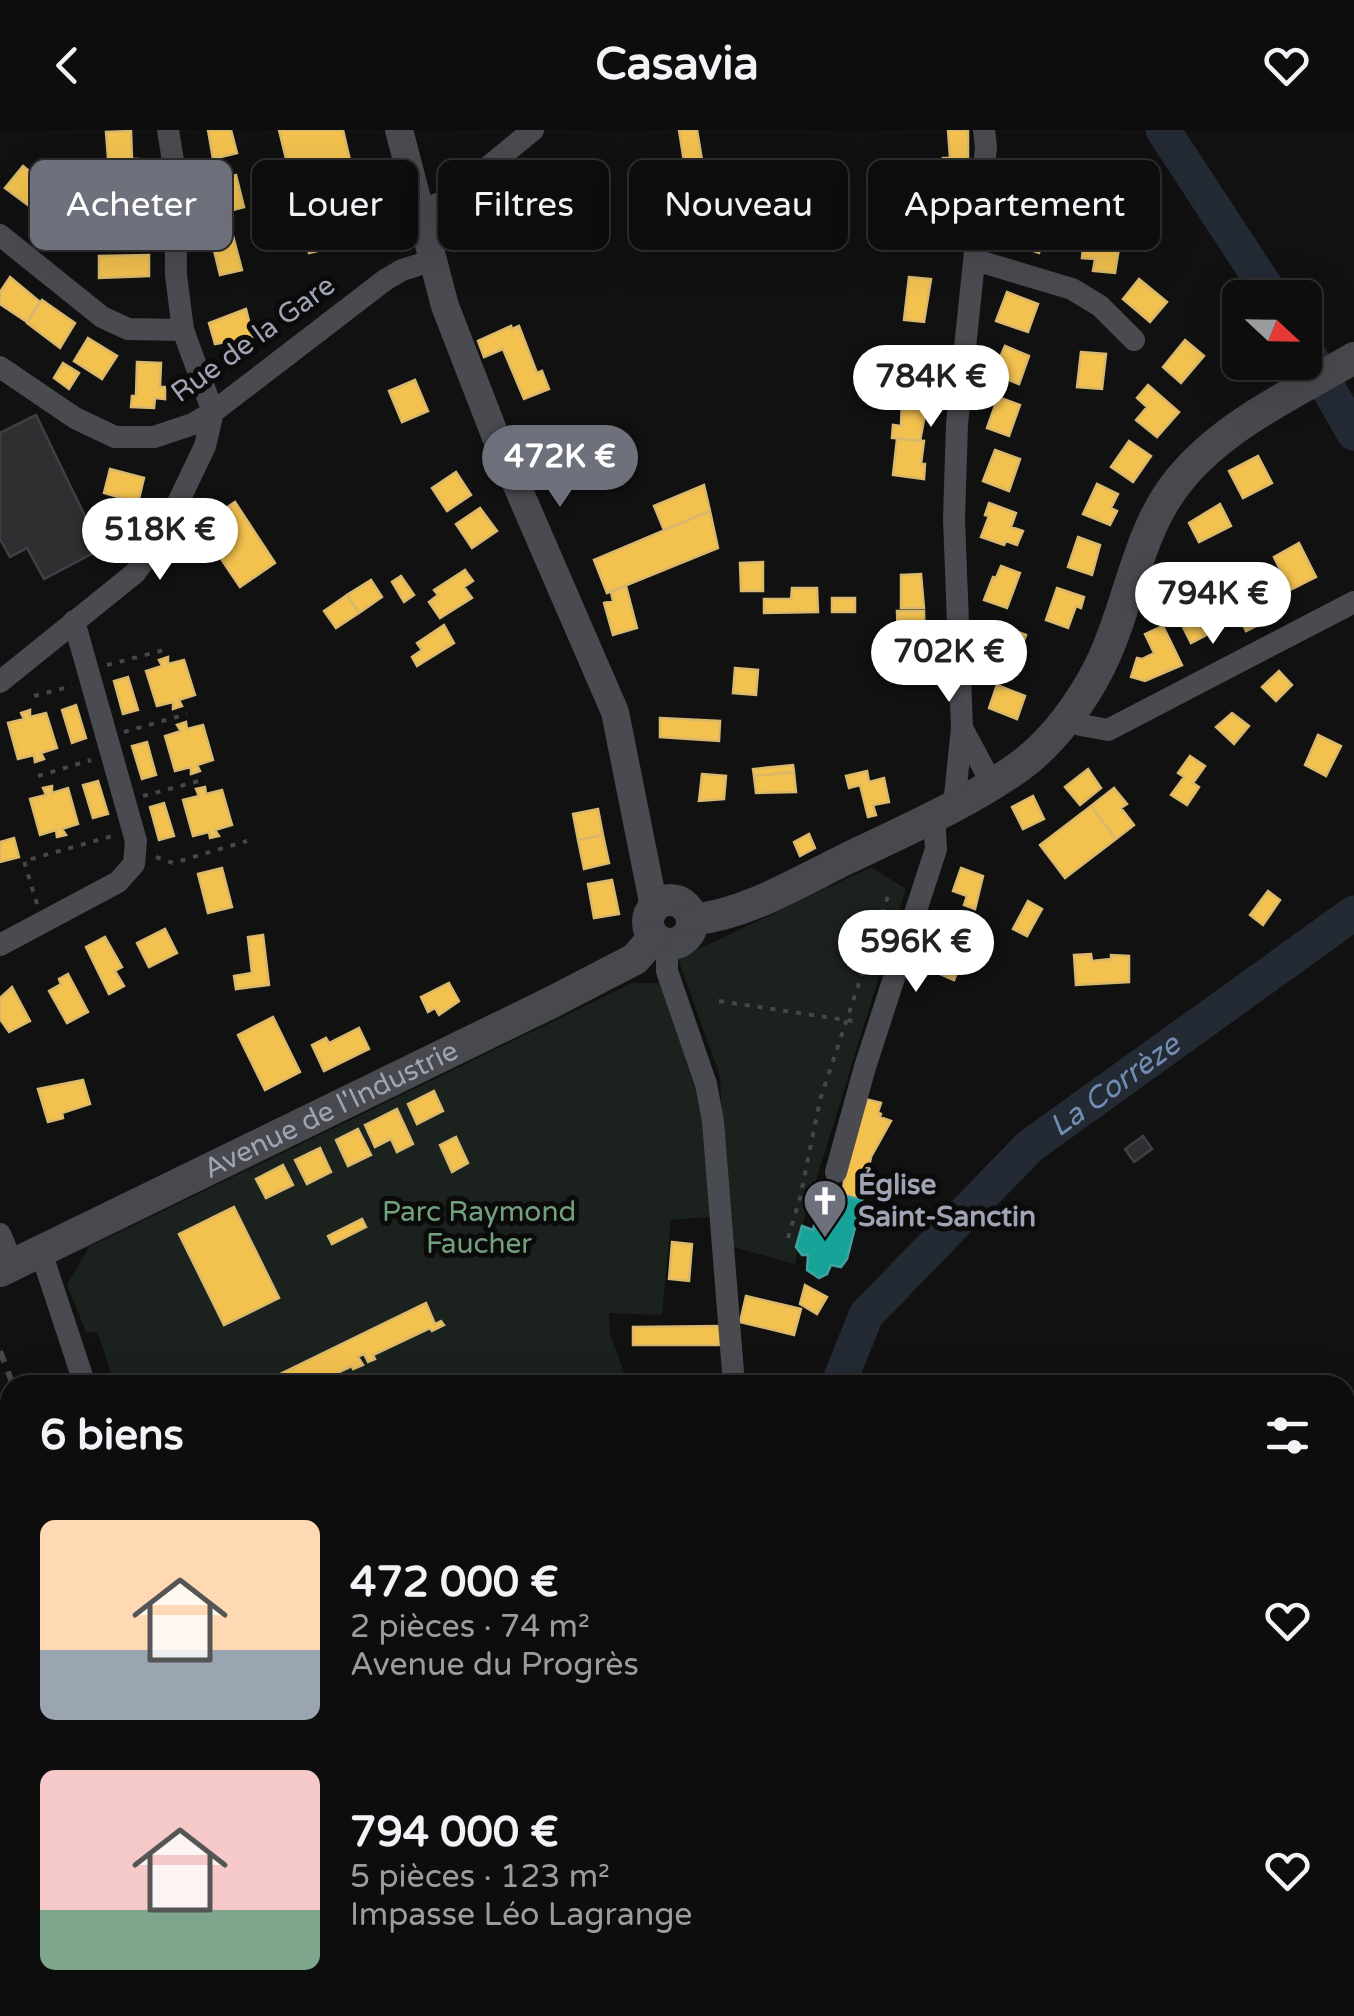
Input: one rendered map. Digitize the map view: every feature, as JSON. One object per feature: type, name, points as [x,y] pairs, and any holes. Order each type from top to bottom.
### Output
[{"type":"main road","points":[[944,810],[1022,765],[1069,717],[1100,666],[1156,518],[1179,480],[1208,450],[1243,424],[1354,358]]},
{"type":"main road","name":"Avenue de l'Industrie","points":[[18,1263],[568,993],[635,958],[658,929],[685,938],[692,920],[715,917],[760,900],[944,810]]},
{"type":"street","points":[[0,682],[135,572],[163,534],[205,446],[213,412],[183,330],[168,130]]},
{"type":"street","points":[[400,130],[431,261],[468,369],[614,712],[667,971],[706,1084],[713,1121],[733,1375]]},
{"type":"street","points":[[421,210],[448,200],[533,130]]},
{"type":"street","points":[[836,1172],[936,849],[962,728],[954,519],[957,424],[986,147],[984,130]]},
{"type":"street","points":[[0,235],[102,316],[128,329],[183,330]]},
{"type":"street","points":[[975,260],[1072,290],[1100,306],[1134,340]]},
{"type":"street","name":"Rue de la Gare","points":[[0,367],[75,418],[116,436],[154,436],[193,424],[213,412],[385,280],[431,261]]},
{"type":"street","points":[[1069,717],[1081,725],[1108,730],[1354,602]]},
{"type":"street","points":[[0,945],[118,882],[134,864],[134,840],[74,621]]},
{"type":"street","points":[[962,728],[991,782]]},
{"type":"street","points":[[0,1234],[80,1375]]},
{"type":"path","points":[[34,696],[168,649]]},
{"type":"path","points":[[38,776],[187,714]]},
{"type":"path","points":[[124,801],[206,779]]},
{"type":"path","points":[[42,922],[24,861],[134,840],[172,863],[247,840]]},
{"type":"path","points":[[788,1238],[820,1100],[888,896]]},
{"type":"path","points":[[720,1001],[878,1028]]},
{"type":"green space","points":[[871,867],[906,889],[802,1226],[795,1264],[729,1246],[720,1076],[678,959]]},
{"type":"green space","name":"Parc Raymond Faucher","points":[[632,983],[671,983],[706,1084],[720,1216],[671,1220],[662,1315],[609,1313],[610,1335],[625,1375],[112,1375],[98,1333],[86,1332],[67,1285],[89,1247]]},
{"type":"building: Logements","points":[[208,130],[231,130],[237,153],[213,159]]},
{"type":"building: Logements","points":[[279,130],[343,130],[350,160],[286,160]]},
{"type":"building: Logements","points":[[679,130],[697,130],[702,160],[684,160]]},
{"type":"building: Logements","points":[[948,130],[968,130],[968,160],[943,160],[950,158]]},
{"type":"building: Logements","points":[[131,131],[132,159],[138,160],[108,160],[106,132]]},
{"type":"building: Logements","points":[[23,166],[30,172],[30,207],[5,188]]},
{"type":"building: Logements","points":[[236,175],[244,207],[232,210],[232,176]]},
{"type":"building: Logements","points":[[232,232],[242,270],[220,275],[214,250],[232,250]]},
{"type":"building: Logements","points":[[1083,250],[1119,250],[1115,273],[1093,271],[1095,259],[1082,258]]},
{"type":"building: Logements","points":[[149,255],[149,276],[99,278],[99,256]]},
{"type":"building: Logements","points":[[10,277],[40,302],[27,322],[0,304],[0,292]]},
{"type":"building: Logements","points":[[909,277],[931,279],[924,322],[904,320]]},
{"type":"building: Logements","points":[[1139,279],[1167,302],[1150,322],[1123,299]]},
{"type":"building: Logements","points":[[1007,292],[1038,304],[1028,332],[996,321]]},
{"type":"building: Logements","points":[[42,300],[75,323],[60,348],[27,323]]},
{"type":"building: Logements","points":[[246,309],[253,337],[215,344],[209,323]]},
{"type":"building: Logements","points":[[519,326],[537,373],[542,371],[549,389],[524,399],[503,349],[484,357],[478,341]]},
{"type":"building: Logements","points":[[88,338],[117,356],[102,379],[74,361]]},
{"type":"building: Logements","points":[[1185,340],[1204,356],[1181,383],[1163,367]]},
{"type":"building: Logements","points":[[1005,346],[1029,356],[1019,384],[993,374]]},
{"type":"building: Logements","points":[[1081,352],[1106,354],[1102,389],[1077,387]]},
{"type":"building: Logements","points":[[137,362],[161,363],[160,387],[165,387],[165,399],[155,398],[154,408],[131,407],[132,396],[136,396]]},
{"type":"building: Logements","points":[[63,363],[79,373],[69,389],[54,378]]},
{"type":"building: Logements","points":[[415,380],[428,411],[402,422],[389,391]]},
{"type":"building: Logements","points":[[1148,385],[1179,412],[1157,437],[1136,420],[1147,407],[1137,398]]},
{"type":"building: Logements","points":[[902,396],[928,399],[920,441],[892,438],[893,425],[901,426]]},
{"type":"building: Logements","points":[[998,397],[1020,405],[1009,436],[987,428]]},
{"type":"building: Logements","points":[[897,439],[924,441],[924,479],[893,475]]},
{"type":"building: Logements","points":[[1129,441],[1151,456],[1133,482],[1111,467]]},
{"type":"building: Logements","points":[[995,450],[1020,459],[1009,491],[983,481]]},
{"type":"building: Logements","points":[[1258,456],[1272,483],[1243,498],[1229,471]]},
{"type":"building: Logements","points":[[110,469],[144,478],[138,503],[104,493]]},
{"type":"building: Logements","points":[[456,472],[471,495],[447,511],[432,488]]},
{"type":"building: Logements","points":[[1097,484],[1118,494],[1111,508],[1117,511],[1110,525],[1083,514]]},
{"type":"building: Logements","points":[[704,485],[710,511],[664,530],[654,506]]},
{"type":"building: Logements","points":[[235,502],[275,563],[240,587],[199,526]]},
{"type":"building: Logements","points":[[989,503],[1016,513],[1011,527],[1023,531],[1017,545],[981,537]]},
{"type":"building: Logements","points":[[1220,504],[1231,526],[1199,542],[1189,523]]},
{"type":"building: Logements","points":[[480,508],[497,531],[472,548],[456,524]]},
{"type":"building: Logements","points":[[710,511],[718,548],[607,593],[594,560]]},
{"type":"building: Logements","points":[[1078,537],[1100,545],[1092,575],[1068,567]]},
{"type":"building: Logements","points":[[1299,543],[1316,577],[1290,590],[1274,557]]},
{"type":"building: Logements","points":[[763,562],[763,591],[741,591],[740,563]]},
{"type":"building: Logements","points":[[1001,566],[1020,573],[1007,608],[984,600]]},
{"type":"building: Logements","points":[[465,570],[473,581],[464,587],[472,598],[440,618],[429,602],[438,595],[434,590]]},
{"type":"building: Logements","points":[[921,574],[924,608],[901,608],[901,575]]},
{"type":"building: Logements","points":[[401,576],[414,595],[404,602],[392,582]]},
{"type":"building: Logements","points":[[371,580],[382,597],[359,613],[347,595]]},
{"type":"building: Logements","points":[[626,586],[637,628],[613,635],[604,603],[613,601],[611,592]]},
{"type":"building: Logements","points":[[792,588],[817,588],[818,612],[764,613],[764,599],[791,599]]},
{"type":"building: Logements","points":[[1057,588],[1084,597],[1068,628],[1046,620]]},
{"type":"building: Logements","points":[[1267,594],[1277,616],[1246,631],[1236,610]]},
{"type":"building: Logements","points":[[347,595],[359,613],[336,628],[324,611]]},
{"type":"building: Logements","points":[[832,598],[855,598],[855,612],[832,612]]},
{"type":"building: Logements","points":[[1209,604],[1220,628],[1191,643],[1179,619]]},
{"type":"building: Logements","points":[[897,611],[924,611],[925,646],[898,647]]},
{"type":"building: Logements","points":[[997,624],[1026,635],[1014,667],[986,656]]},
{"type":"building: Logements","points":[[444,625],[454,643],[417,666],[412,657],[422,650],[417,643]]},
{"type":"building: Logements","points":[[1163,626],[1182,665],[1145,681],[1131,677],[1137,658],[1154,653],[1145,634]]},
{"type":"building: Logements","points":[[925,646],[926,675],[904,675],[904,647]]},
{"type":"building: Logements","points":[[168,657],[168,664],[184,660],[195,695],[179,700],[182,706],[173,709],[173,702],[157,706],[146,671],[162,666],[159,660]]},
{"type":"building: Logements","points":[[735,668],[758,670],[756,695],[733,693]]},
{"type":"building: Logements","points":[[1279,671],[1292,685],[1276,701],[1262,687]]},
{"type":"building: Logements","points":[[128,677],[138,710],[123,714],[114,681]]},
{"type":"building: Logements","points":[[997,685],[1025,696],[1017,719],[989,708]]},
{"type":"building: Logements","points":[[76,705],[86,738],[72,743],[62,710]]},
{"type":"building: Logements","points":[[30,710],[30,717],[46,713],[57,748],[41,753],[44,759],[35,762],[34,755],[18,759],[8,723],[24,719],[21,713]]},
{"type":"building: Logements","points":[[1232,713],[1249,726],[1234,744],[1216,727]]},
{"type":"building: Logements","points":[[660,718],[720,721],[719,741],[660,737]]},
{"type":"building: Logements","points":[[186,722],[187,729],[203,725],[213,760],[197,765],[200,771],[191,774],[191,767],[175,771],[165,736],[181,731],[177,725]]},
{"type":"building: Logements","points":[[1318,735],[1341,746],[1326,776],[1305,765]]},
{"type":"building: Logements","points":[[147,742],[156,775],[142,779],[132,746]]},
{"type":"building: Logements","points":[[1190,756],[1205,766],[1193,783],[1199,787],[1187,805],[1171,795],[1184,777],[1178,773]]},
{"type":"building: Logements","points":[[793,765],[794,772],[754,776],[753,769]]},
{"type":"building: Logements","points":[[1088,769],[1101,788],[1080,805],[1065,787]]},
{"type":"building: Logements","points":[[867,771],[869,782],[884,778],[889,802],[873,805],[876,815],[868,817],[860,785],[849,788],[846,776]]},
{"type":"building: Logements","points":[[794,772],[796,792],[756,793],[754,776]]},
{"type":"building: Logements","points":[[702,774],[726,776],[724,799],[699,801]]},
{"type":"building: Logements","points":[[98,781],[108,814],[93,818],[83,785]]},
{"type":"building: Logements","points":[[52,786],[52,793],[68,788],[78,824],[62,829],[66,835],[57,837],[56,830],[40,835],[30,799],[46,795],[43,788]]},
{"type":"building: Logements","points":[[205,787],[206,794],[222,790],[232,825],[215,830],[219,836],[210,838],[209,832],[193,836],[183,800],[199,796],[196,789]]},
{"type":"building: Logements","points":[[1114,788],[1127,804],[1121,808],[1134,825],[1116,839],[1091,806]]},
{"type":"building: Logements","points":[[1033,796],[1044,819],[1023,829],[1012,807]]},
{"type":"building: Logements","points":[[164,803],[174,836],[159,840],[150,807]]},
{"type":"building: Logements","points":[[1091,806],[1116,839],[1065,878],[1040,845]]},
{"type":"building: Logements","points":[[598,809],[603,835],[578,840],[573,814]]},
{"type":"building: Logements","points":[[809,834],[815,848],[800,856],[794,842]]},
{"type":"building: Logements","points":[[603,835],[609,863],[584,869],[578,840]]},
{"type":"building: Logements","points":[[14,838],[19,857],[0,862],[0,842]]},
{"type":"building: Logements","points":[[222,868],[232,907],[208,913],[198,874]]},
{"type":"building: Logements","points":[[961,868],[983,876],[975,909],[964,905],[967,896],[953,891]]},
{"type":"building: Logements","points":[[612,880],[619,914],[594,918],[588,884]]},
{"type":"building: Logements","points":[[1268,891],[1280,900],[1263,925],[1250,915]]},
{"type":"building: Logements","points":[[1028,901],[1042,909],[1027,936],[1013,929]]},
{"type":"building: Logements","points":[[950,924],[976,936],[970,948],[944,937]]},
{"type":"building: Logements","points":[[165,929],[177,953],[149,967],[137,943]]},
{"type":"building: Logements","points":[[263,935],[269,985],[236,989],[234,976],[252,973],[248,937]]},
{"type":"building: Logements","points":[[105,937],[122,967],[115,971],[124,986],[109,994],[86,947]]},
{"type":"building: Logements","points":[[944,937],[968,947],[954,980],[931,970]]},
{"type":"building: Logements","points":[[1091,954],[1092,961],[1111,959],[1111,955],[1129,956],[1129,982],[1076,985],[1074,955]]},
{"type":"building: Logements","points":[[68,974],[88,1012],[67,1023],[49,991]]},
{"type":"building: Logements","points":[[449,983],[459,1001],[439,1015],[435,1008],[428,1012],[421,997]]},
{"type":"building: Logements","points":[[12,987],[30,1021],[9,1032],[0,1019],[0,998]]},
{"type":"building: Logements","points":[[273,1017],[300,1072],[265,1090],[238,1035]]},
{"type":"building: Logements","points":[[359,1028],[369,1049],[324,1071],[312,1045],[326,1038],[329,1043]]},
{"type":"building: Logements","points":[[83,1080],[90,1104],[48,1122],[38,1089]]},
{"type":"building: Logements","points":[[434,1091],[443,1111],[417,1124],[408,1104]]},
{"type":"building: Logements","points":[[865,1099],[881,1103],[880,1117],[891,1121],[871,1157],[862,1200],[843,1194],[845,1166]]},
{"type":"building: Logements","points":[[397,1109],[413,1144],[397,1152],[391,1139],[375,1147],[365,1125]]},
{"type":"building: Logements","points":[[358,1129],[371,1155],[348,1166],[336,1140]]},
{"type":"building: Logements","points":[[456,1137],[468,1163],[452,1172],[440,1145]]},
{"type":"building: Logements","points":[[320,1148],[331,1172],[307,1184],[295,1160]]},
{"type":"building: Logements","points":[[283,1165],[293,1185],[266,1198],[256,1179]]},
{"type":"building: Logements","points":[[234,1207],[279,1298],[224,1325],[179,1234]]},
{"type":"building: Logements","points":[[362,1219],[366,1227],[332,1244],[328,1236]]},
{"type":"building: Logements","points":[[672,1242],[692,1244],[689,1281],[669,1279]]},
{"type":"building: Logements","points":[[805,1285],[827,1297],[817,1314],[800,1304]]},
{"type":"building: Logements","points":[[746,1296],[801,1309],[794,1335],[740,1322]]},
{"type":"building: Logements","points":[[426,1303],[435,1324],[441,1321],[444,1325],[373,1355],[375,1359],[368,1362],[364,1354],[358,1357],[363,1365],[353,1369],[352,1366],[333,1375],[280,1374]]},
{"type":"building: Logements","points":[[721,1326],[721,1345],[633,1345],[633,1327]]},
{"type":"building: Public","name":"Église Saint-Sanctin","points":[[822,1190],[862,1200],[847,1259],[841,1267],[831,1265],[827,1274],[819,1278],[807,1270],[808,1255],[802,1255],[796,1247],[802,1226],[813,1230]]},
{"type":"building: Autres","points":[[36,415],[101,549],[44,579],[27,548],[10,557],[0,539],[0,433]]},
{"type":"building: Autres","points":[[1143,1136],[1152,1149],[1134,1162],[1125,1149]]},
{"type":"waterway","name":"La Corrèze","points":[[1163,130],[1261,280]]},
{"type":"waterway","name":"La Corrèze","points":[[1322,377],[1354,433]]},
{"type":"waterway","name":"La Corrèze","points":[[842,1375],[866,1315],[1030,1146],[1354,913]]},
{"type":"railway","points":[[0,1351],[9,1375]]},
{"type":"place","name":"Église Saint-Sanctin","points":[[825,1239]]}]
